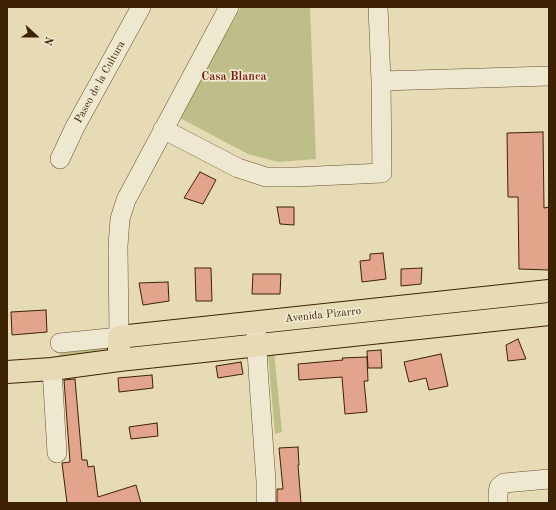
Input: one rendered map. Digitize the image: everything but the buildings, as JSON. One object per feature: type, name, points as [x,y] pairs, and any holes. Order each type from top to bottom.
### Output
[{"type":"main road","name":"Avenida Pizarro","points":[[119,337],[549,291]]},
{"type":"main road","points":[[7,372],[52,369],[119,360],[549,314]]},
{"type":"main road","points":[[119,337],[119,360]]},
{"type":"street","name":"Paseo de la Cultura","points":[[60,159],[75,127],[141,7]]},
{"type":"street","points":[[60,343],[119,337],[118,246],[120,219],[126,200],[229,7]]},
{"type":"street","points":[[163,129],[238,168],[266,177],[382,173],[381,81],[378,7]]},
{"type":"street","points":[[381,81],[549,76]]},
{"type":"street","points":[[255,322],[266,481],[266,503]]},
{"type":"street","points":[[52,369],[57,453]]},
{"type":"street","points":[[498,498],[499,487],[504,483],[549,479]]},
{"type":"green space","points":[[241,7],[310,7],[316,159],[278,162],[248,154],[178,117]]},
{"type":"green space","points":[[107,347],[108,352],[60,358],[59,353]]},
{"type":"green space","points":[[274,352],[282,432],[275,434],[268,354]]},
{"type":"district","name":"Casa Blanca","points":[[234,77]]}]
